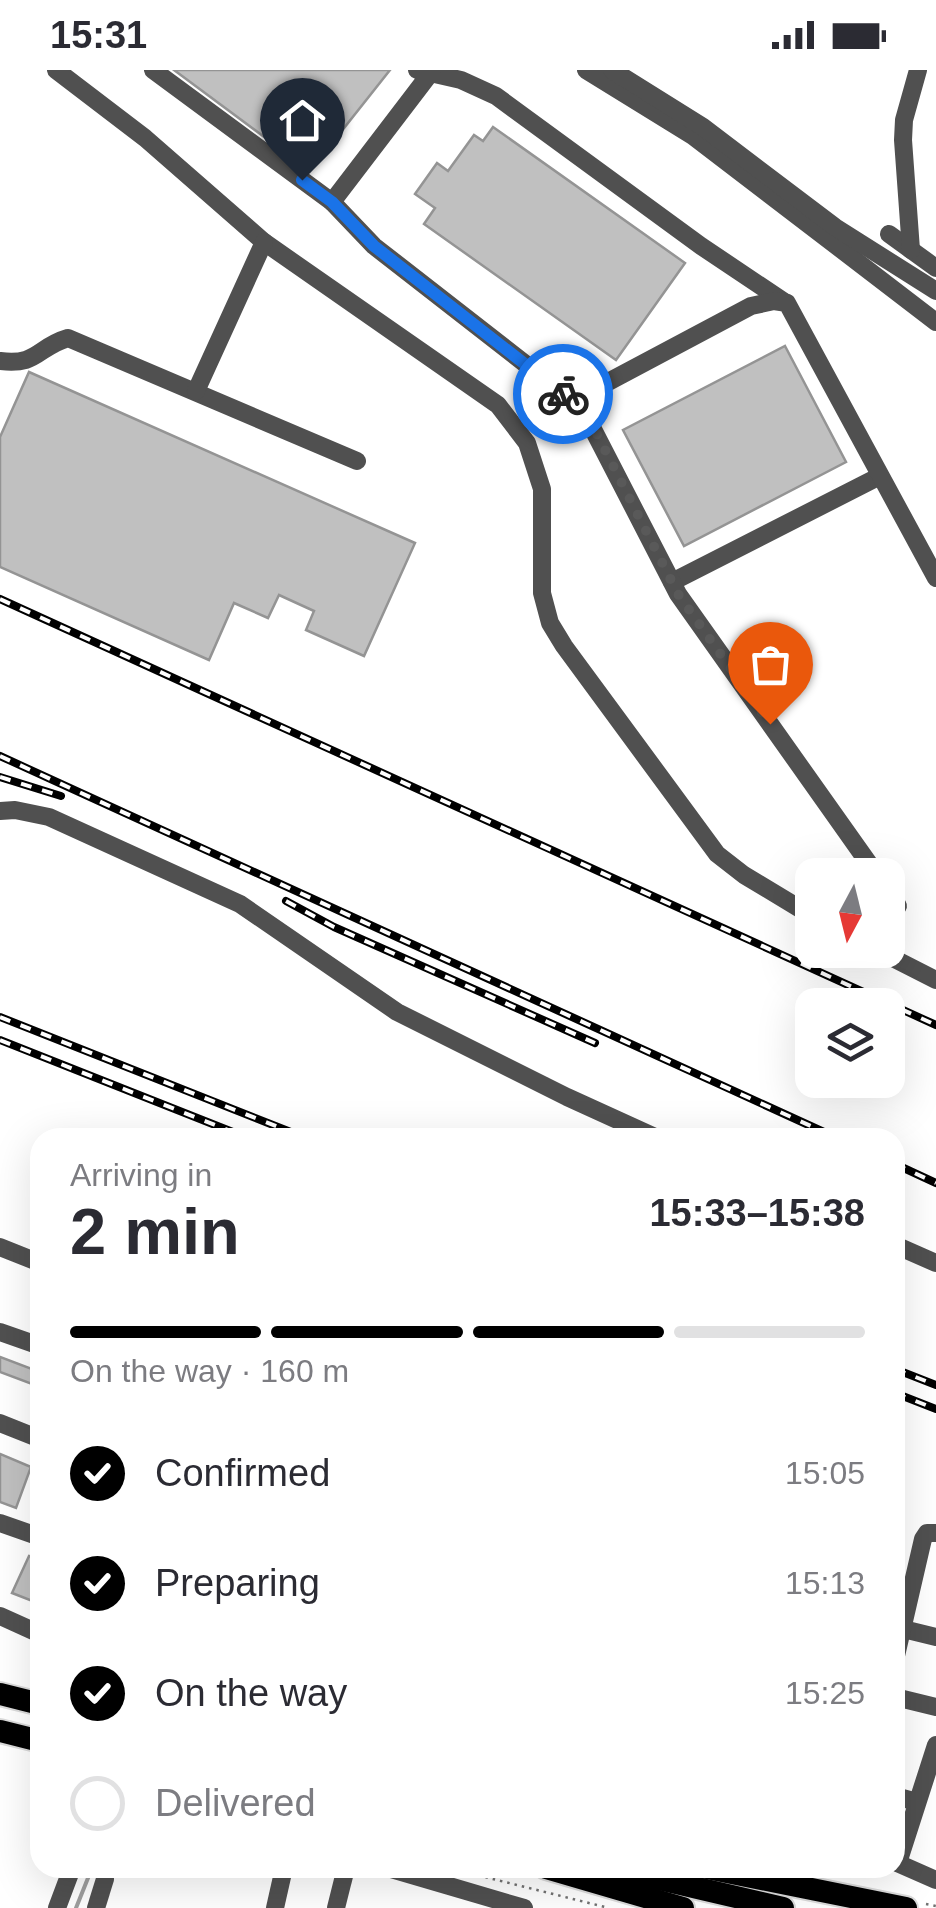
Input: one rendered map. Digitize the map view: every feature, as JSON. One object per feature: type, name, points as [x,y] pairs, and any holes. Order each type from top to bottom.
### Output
[{"type":"main road","points":[[0,1694],[30,1702]]},
{"type":"main road","points":[[0,1717],[30,1723]]},
{"type":"main road","points":[[0,1731],[30,1738]]},
{"type":"main road","points":[[580,1878],[683,1908]]},
{"type":"main road","points":[[654,1878],[782,1908]]},
{"type":"main road","points":[[764,1878],[906,1908]]},
{"type":"street","points":[[56,70],[145,138],[264,242],[498,405],[527,443],[542,489],[542,593],[550,623],[717,854],[795,906]]},
{"type":"street","points":[[153,70],[332,202],[374,246],[582,408],[672,582],[865,858]]},
{"type":"street","points":[[417,70],[432,71],[496,96],[700,246],[787,304],[936,578]]},
{"type":"street","points":[[586,70],[693,136],[936,322]]},
{"type":"street","points":[[612,70],[703,127],[835,227],[936,290]]},
{"type":"street","points":[[911,250],[902,140],[918,70]]},
{"type":"street","points":[[332,202],[432,71]]},
{"type":"street","points":[[888,234],[936,268]]},
{"type":"street","points":[[196,391],[264,242]]},
{"type":"street","points":[[582,408],[583,399],[593,390],[751,306],[774,301],[787,304]]},
{"type":"street","points":[[0,361],[26,362],[68,338],[357,461]]},
{"type":"street","points":[[672,582],[880,476]]},
{"type":"street","points":[[0,811],[49,817],[240,904],[398,1012],[637,1128]]},
{"type":"street","points":[[905,964],[936,980]]},
{"type":"street","points":[[0,1246],[30,1259]]},
{"type":"street","points":[[905,1249],[936,1263]]},
{"type":"street","points":[[0,1332],[30,1342]]},
{"type":"street","points":[[0,1423],[30,1435]]},
{"type":"street","points":[[0,1523],[30,1534]]},
{"type":"street","points":[[905,1606],[923,1539],[927,1533],[936,1534]]},
{"type":"street","points":[[0,1616],[30,1630]]},
{"type":"street","points":[[905,1629],[936,1637]]},
{"type":"street","points":[[905,1700],[936,1707]]},
{"type":"street","points":[[905,1837],[936,1744]]},
{"type":"street","points":[[905,1799],[917,1802]]},
{"type":"street","points":[[905,1867],[936,1880]]},
{"type":"street","points":[[57,1908],[68,1878]]},
{"type":"street","points":[[274,1908],[282,1878]]},
{"type":"street","points":[[336,1908],[344,1878]]},
{"type":"street","points":[[422,1878],[524,1908]]},
{"type":"street","points":[[96,1908],[105,1879]]},
{"type":"path","points":[[489,1878],[609,1908]]},
{"type":"building","points":[[174,70],[390,70],[310,171]]},
{"type":"building","points":[[493,127],[685,263],[616,360],[424,224],[435,208],[415,194],[437,163],[448,171],[474,135],[483,141]]},
{"type":"building","points":[[785,346],[846,462],[684,546],[623,430]]},
{"type":"building","points":[[29,372],[415,543],[364,656],[306,630],[314,611],[279,595],[268,618],[234,603],[209,660],[0,567],[0,437]]},
{"type":"building","points":[[0,1357],[30,1368],[30,1383],[0,1372]]},
{"type":"building","points":[[0,1454],[30,1470],[16,1508],[0,1502]]},
{"type":"building","points":[[29,1556],[30,1556],[30,1600],[12,1593]]},
{"type":"waterway","points":[[76,1908],[88,1878]]},
{"type":"railway","points":[[0,599],[936,1025]]},
{"type":"railway","points":[[0,756],[815,1128]]},
{"type":"railway","points":[[0,777],[61,796]]},
{"type":"railway","points":[[286,901],[334,927],[595,1043]]},
{"type":"railway","points":[[0,1017],[281,1128]]},
{"type":"railway","points":[[0,1040],[223,1128]]},
{"type":"railway","points":[[905,1169],[936,1183]]},
{"type":"railway","points":[[905,1373],[936,1385]]},
{"type":"railway","points":[[905,1397],[936,1409]]},
{"type":"way so far","points":[[563,394],[582,408],[597,434],[678,594],[770,724]]},
{"type":"route","points":[[302,180],[332,202],[374,246],[563,394]]}]
